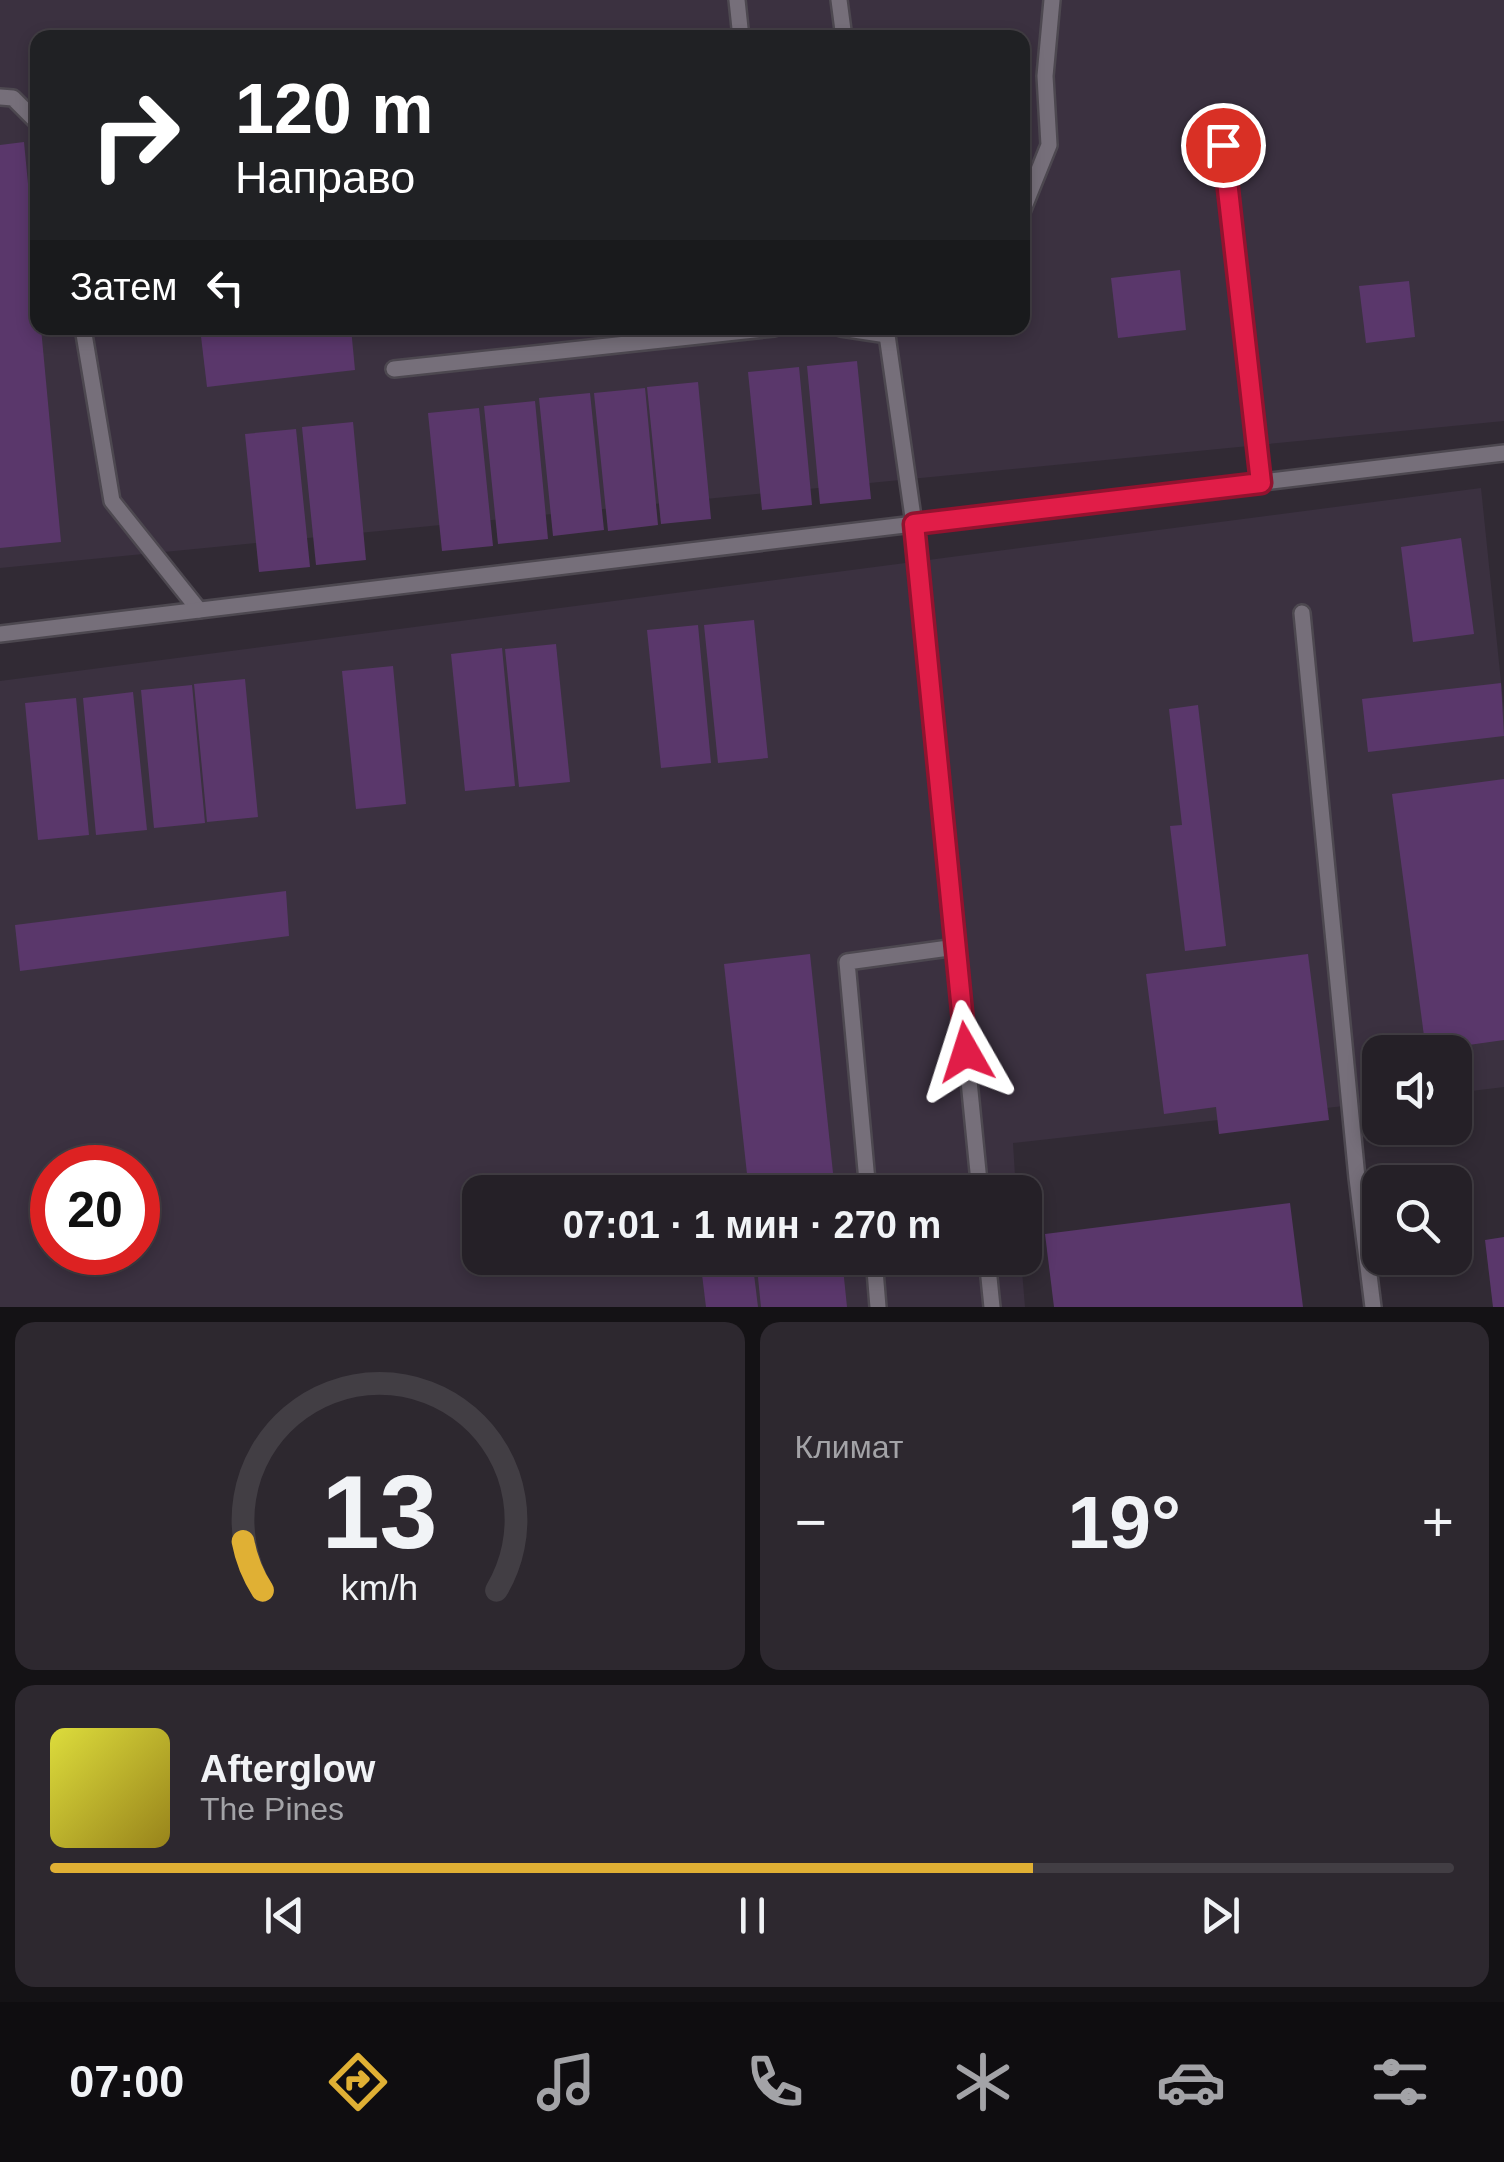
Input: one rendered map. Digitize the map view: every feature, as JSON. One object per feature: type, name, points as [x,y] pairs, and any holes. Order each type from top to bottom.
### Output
[{"type":"lane","points":[[736,0],[740,30]]},
{"type":"lane","points":[[839,0],[843,30]]},
{"type":"lane","points":[[1030,192],[1049,145],[1045,76],[1052,0]]},
{"type":"lane","points":[[0,97],[13,98],[30,115]]},
{"type":"lane","points":[[1223,145],[1261,483]]},
{"type":"lane","points":[[85,335],[112,501],[198,610]]},
{"type":"lane","points":[[394,369],[709,335]]},
{"type":"lane","points":[[887,335],[914,524],[978,1175]]},
{"type":"lane","points":[[0,634],[1504,453]]},
{"type":"lane","points":[[1302,613],[1357,1178],[1374,1307]]},
{"type":"lane","points":[[866,1175],[847,962],[956,947]]},
{"type":"lane","points":[[875,1275],[878,1307]]},
{"type":"lane","points":[[989,1275],[992,1307]]},
{"type":"shaded area","points":[[0,0],[1504,0],[1504,421],[0,568]]},
{"type":"shaded area","points":[[1481,488],[1504,711],[1504,1087],[1472,1091],[1472,1035],[1362,1035],[1362,1104],[1013,1143],[1015,1175],[462,1175],[462,1275],[1022,1275],[1025,1307],[0,1307],[0,681]]},
{"type":"building","points":[[24,142],[30,205],[30,335],[42,335],[61,542],[0,548],[0,145]]},
{"type":"building","points":[[1180,270],[1186,330],[1118,338],[1111,278]]},
{"type":"building","points":[[1409,281],[1415,337],[1366,343],[1359,286]]},
{"type":"building","points":[[201,335],[352,335],[355,370],[207,387]]},
{"type":"building","points":[[857,361],[871,499],[820,504],[807,366]]},
{"type":"building","points":[[799,367],[812,505],[762,510],[748,372]]},
{"type":"building","points":[[698,382],[711,519],[661,524],[647,387]]},
{"type":"building","points":[[645,388],[658,525],[608,531],[594,393]]},
{"type":"building","points":[[590,393],[604,530],[553,536],[539,398]]},
{"type":"building","points":[[535,401],[548,539],[498,544],[484,406]]},
{"type":"building","points":[[479,408],[493,546],[442,551],[428,413]]},
{"type":"building","points":[[353,422],[366,560],[316,565],[302,427]]},
{"type":"building","points":[[296,429],[310,567],[259,572],[245,434]]},
{"type":"building","points":[[1461,538],[1474,634],[1413,642],[1401,547]]},
{"type":"building","points":[[754,620],[768,758],[718,763],[704,625]]},
{"type":"building","points":[[698,625],[711,763],[661,768],[647,630]]},
{"type":"building","points":[[556,644],[570,782],[519,787],[505,649]]},
{"type":"building","points":[[502,648],[515,786],[465,791],[451,654]]},
{"type":"building","points":[[393,666],[406,804],[356,809],[342,671]]},
{"type":"building","points":[[245,679],[258,817],[207,822],[194,684]]},
{"type":"building","points":[[1501,683],[1504,736],[1368,752],[1362,699]]},
{"type":"building","points":[[192,685],[205,823],[154,828],[141,690]]},
{"type":"building","points":[[133,692],[147,830],[96,835],[83,698]]},
{"type":"building","points":[[76,698],[89,835],[38,840],[25,703]]},
{"type":"building","points":[[1198,705],[1226,946],[1185,951],[1170,826],[1182,825],[1169,709]]},
{"type":"building","points":[[1504,779],[1504,1040],[1472,1045],[1472,1035],[1424,1035],[1392,794]]},
{"type":"building","points":[[286,891],[289,936],[20,971],[15,925]]},
{"type":"building","points":[[810,954],[833,1175],[747,1175],[724,964]]},
{"type":"building","points":[[1308,954],[1329,1120],[1219,1134],[1216,1107],[1164,1114],[1146,974]]},
{"type":"building","points":[[1290,1203],[1303,1307],[1054,1307],[1045,1234]]},
{"type":"building","points":[[1504,1237],[1504,1307],[1493,1307],[1485,1240]]},
{"type":"building","points":[[702,1275],[754,1275],[758,1307],[706,1307]]},
{"type":"building","points":[[758,1275],[844,1275],[847,1307],[761,1307]]},
{"type":"route","points":[[966,1052],[914,524],[1261,483],[1223,145]]}]
